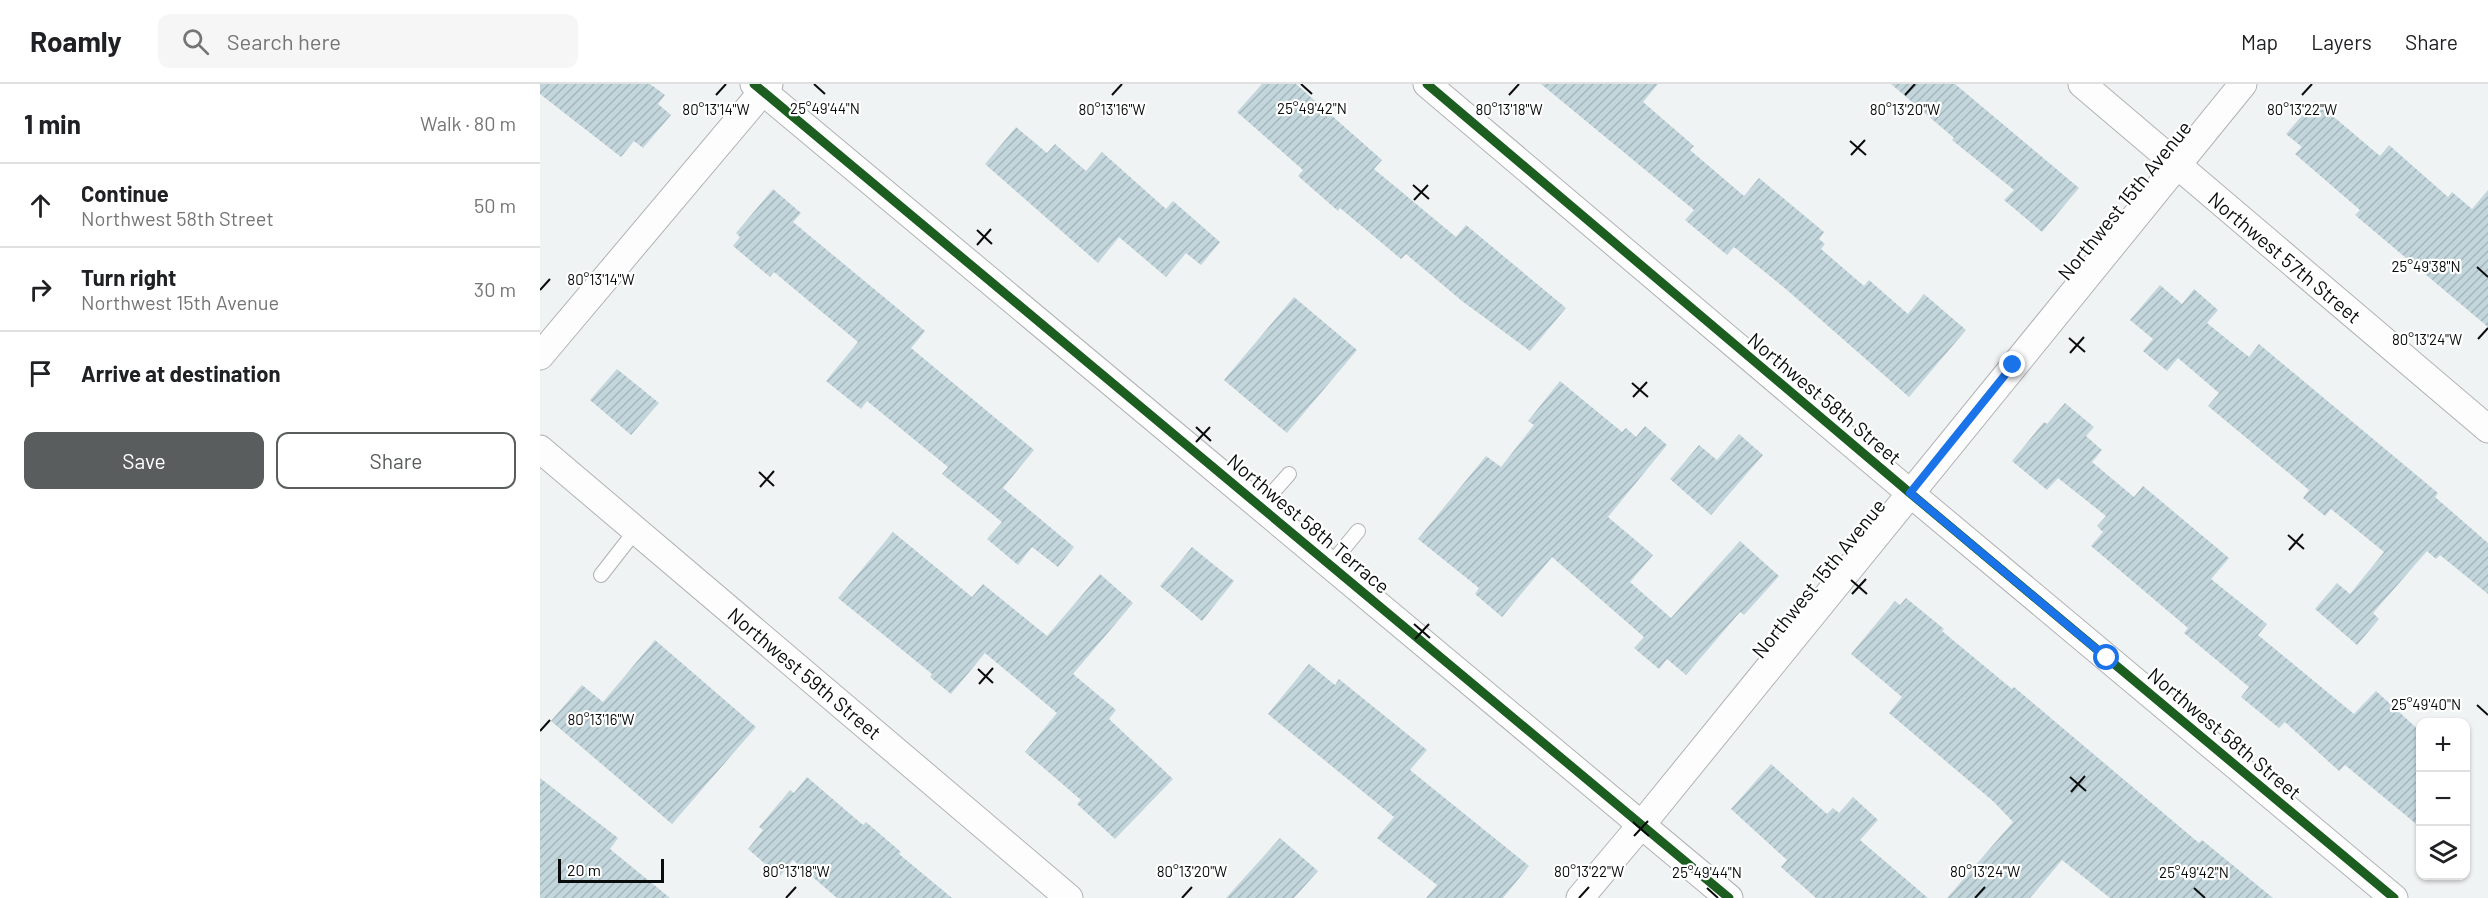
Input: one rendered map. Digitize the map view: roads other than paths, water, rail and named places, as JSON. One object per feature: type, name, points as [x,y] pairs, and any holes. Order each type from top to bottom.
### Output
[{"type":"street","name":"Northwest 58th Street","points":[[1427,84],[1910,493],[2394,898]]},
{"type":"street","name":"Northwest 57th Street","points":[[2082,84],[2488,429]]},
{"type":"street","name":"Northwest 15th Avenue","points":[[1580,898],[2243,84]]},
{"type":"street","points":[[540,356],[762,86]]},
{"type":"street","name":"Northwest 58th Terrace","points":[[762,86],[1729,898]]},
{"type":"street","name":"Northwest 59th Street","points":[[540,449],[1069,898]]},
{"type":"lane","points":[[1261,506],[1289,474]]},
{"type":"lane","points":[[601,575],[636,530]]},
{"type":"lane","points":[[1331,564],[1358,531]]}]
